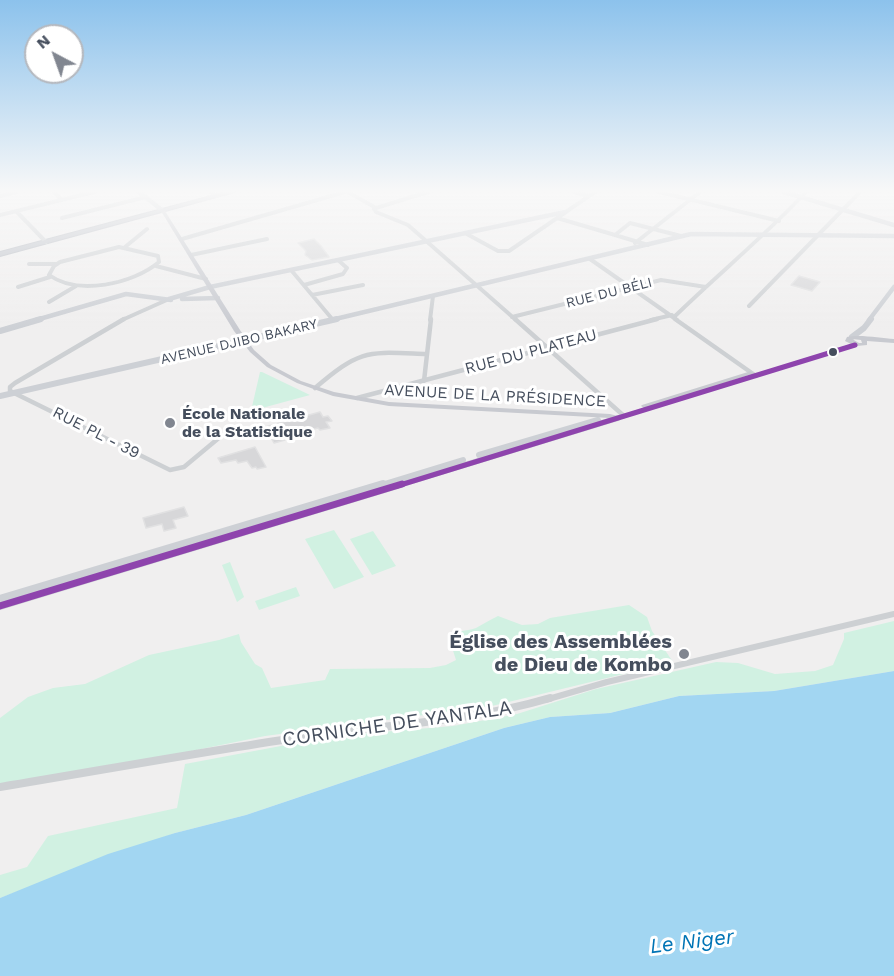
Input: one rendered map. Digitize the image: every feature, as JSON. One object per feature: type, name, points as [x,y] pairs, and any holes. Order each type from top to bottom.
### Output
[{"type":"highway","points":[[1,253],[63,238]]},
{"type":"main road","name":"AVENUE DE LA PRÉSIDENCE","points":[[182,239],[210,287],[255,354],[282,374],[315,388],[355,399],[423,407],[618,416],[753,374]]},
{"type":"main road","points":[[850,339],[855,345]]},
{"type":"main road","points":[[753,374],[850,339],[894,344]]},
{"type":"main road","points":[[753,374],[864,341]]},
{"type":"street","points":[[42,238],[46,242]]},
{"type":"street","points":[[125,247],[137,238]]},
{"type":"street","points":[[182,239],[187,238]]},
{"type":"street","points":[[0,599],[125,564],[425,472],[618,416],[547,348],[424,238]]},
{"type":"street","points":[[14,393],[10,391],[10,387],[15,383],[148,306],[210,287],[444,238]]},
{"type":"street","points":[[473,238],[498,251],[509,251],[529,238]]},
{"type":"street","points":[[621,238],[648,245]]},
{"type":"street","points":[[628,250],[643,238]]},
{"type":"street","points":[[478,285],[680,238]]},
{"type":"street","name":"RUE DU PLATEAU","points":[[355,399],[673,316],[759,238]]},
{"type":"street","points":[[749,306],[817,238]]},
{"type":"street","points":[[191,255],[267,239]]},
{"type":"street","points":[[29,264],[56,264],[110,248],[125,247],[156,254],[159,258],[156,267]]},
{"type":"street","points":[[591,259],[753,374]]},
{"type":"street","points":[[304,285],[343,274],[347,268],[338,260]]},
{"type":"street","points":[[50,277],[56,264]]},
{"type":"street","points":[[18,287],[50,277],[76,286],[98,286],[156,267],[206,279]]},
{"type":"street","points":[[291,270],[333,320]]},
{"type":"street","name":"RUE DU BÉLI","points":[[512,317],[666,280],[706,286]]},
{"type":"street","points":[[312,295],[363,285]]},
{"type":"street","name":"AVENUE DJIBO BAKARY","points":[[0,396],[478,285]]},
{"type":"street","points":[[49,302],[76,286]]},
{"type":"street","points":[[850,339],[864,328],[894,287]]},
{"type":"street","points":[[0,331],[131,293],[169,299],[218,298]]},
{"type":"street","points":[[424,381],[433,296]]},
{"type":"street","points":[[148,306],[152,301],[150,297]]},
{"type":"street","points":[[864,328],[864,341]]},
{"type":"street","points":[[315,388],[348,361],[358,356],[376,353],[427,354]]},
{"type":"street","name":"RUE PL - 39","points":[[14,393],[170,470],[178,470],[220,437]]},
{"type":"street","points":[[0,606],[125,564]]},
{"type":"street","name":"CORNICHE DE YANTALA","points":[[0,787],[310,736],[447,721],[505,711],[607,682],[894,614]]},
{"type":"green space","points":[[260,372],[262,372],[310,395],[251,411]]},
{"type":"green space","points":[[334,530],[364,577],[334,589],[305,539]]},
{"type":"green space","points":[[373,531],[396,566],[372,575],[350,539]]},
{"type":"green space","points":[[230,562],[244,597],[237,602],[222,565]]},
{"type":"green space","points":[[296,587],[300,596],[259,610],[255,601]]},
{"type":"green space","points":[[629,605],[647,617],[652,631],[673,662],[492,706],[265,736],[133,763],[0,784],[0,718],[28,697],[53,688],[85,684],[149,655],[239,634],[241,642],[255,664],[262,668],[271,688],[325,680],[330,669],[430,668],[446,665],[456,660],[449,638],[452,635],[476,628],[498,616],[522,625],[538,624],[550,618]]},
{"type":"green space","points":[[894,621],[894,671],[774,691],[679,696],[610,713],[550,717],[504,728],[246,815],[175,833],[0,898],[0,875],[27,867],[48,836],[177,808],[185,764],[334,736],[453,726],[517,714],[596,689],[716,662],[738,663],[775,674],[815,671],[833,665],[844,639],[844,633]]},
{"type":"water","name":"Le Niger","points":[[894,671],[894,976],[0,976],[0,898],[108,854],[175,833],[246,815],[504,728],[550,717],[610,713],[679,696],[774,691]]},
{"type":"building","points":[[314,239],[329,257],[312,260],[305,255],[306,251],[298,243]]},
{"type":"building","points":[[799,276],[820,282],[812,291],[791,285]]},
{"type":"building","points":[[320,412],[323,417],[328,416],[332,421],[326,422],[330,428],[320,430],[318,428],[283,437],[285,440],[274,443],[265,427]]},
{"type":"building","points":[[255,447],[266,467],[252,468],[247,461],[238,463],[236,460],[221,463],[218,458]]},
{"type":"building","points":[[184,507],[188,516],[173,520],[176,528],[164,531],[162,524],[146,528],[143,518]]},
{"type":"transit line","points":[[0,606],[855,345]]},
{"type":"place","name":"École Nationale de la Statistique","points":[[170,423]]},
{"type":"place","name":"Église des Assemblées de Dieu de Kombo","points":[[684,654]]}]
